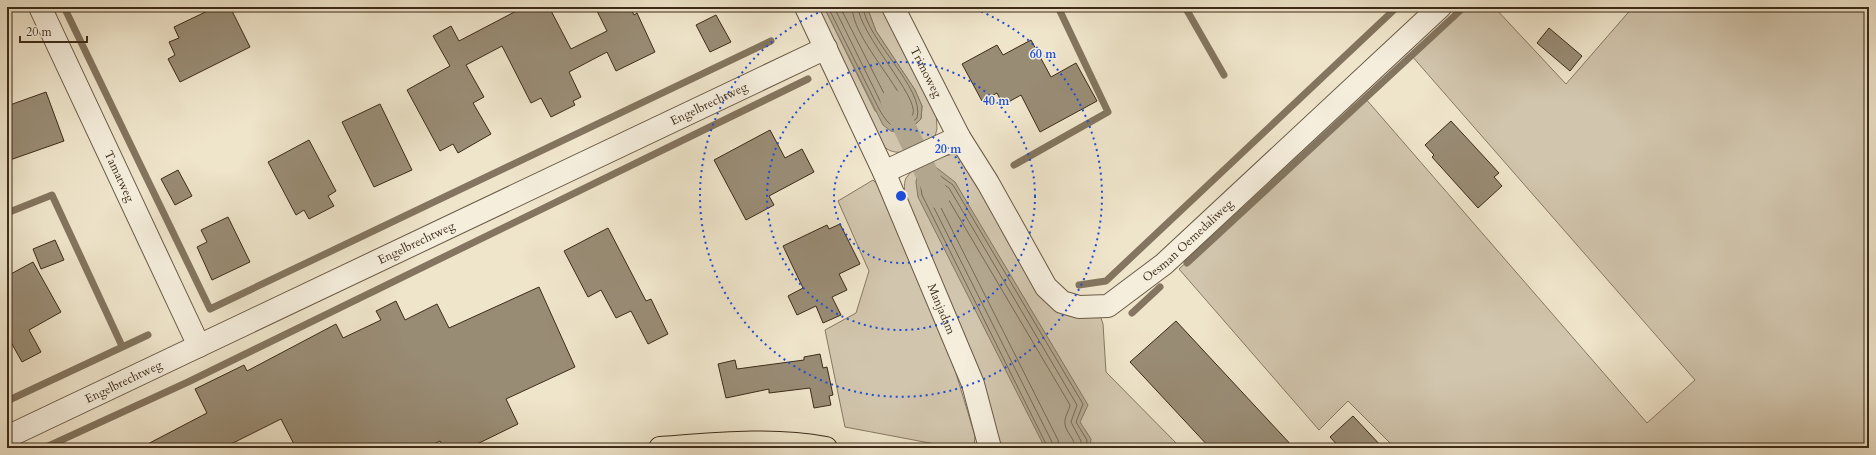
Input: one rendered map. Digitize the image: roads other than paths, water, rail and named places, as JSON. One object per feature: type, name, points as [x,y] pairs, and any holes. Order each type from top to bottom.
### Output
[{"type":"main road","points":[[660,448],[747,441],[812,445],[826,448]]},
{"type":"street","name":"Tamatweg","points":[[40,7],[199,346]]},
{"type":"street","name":"Manjadam","points":[[806,7],[826,48],[891,169],[973,384],[990,448]]},
{"type":"street","name":"Trimoweg","points":[[893,7],[954,140]]},
{"type":"street","name":"Oesman Oemedaliweg","points":[[954,140],[988,183],[1046,287],[1062,302],[1079,307],[1108,306],[1170,258],[1440,7]]},
{"type":"street","name":"Engelbrechtweg","points":[[7,437],[826,48]]},
{"type":"street","points":[[891,169],[954,140]]},
{"type":"water","points":[[824,7],[867,7],[876,31],[915,90],[922,106],[921,119],[908,129],[899,132],[891,131],[883,125]]},
{"type":"water","points":[[933,165],[955,182],[1088,405],[1080,422],[1091,439],[1090,448],[1045,448],[918,197],[916,182],[918,172]]},
{"type":"waterway","points":[[64,7],[210,309],[771,41]]},
{"type":"waterway","points":[[1014,165],[1108,112],[1058,7]]},
{"type":"waterway","points":[[1185,7],[1224,75]]},
{"type":"waterway","points":[[1079,285],[1106,281],[1397,7]]},
{"type":"waterway","points":[[1187,263],[1464,7]]},
{"type":"waterway","points":[[44,448],[188,382],[808,79]]},
{"type":"waterway","points":[[892,101],[938,197]]},
{"type":"waterway","points":[[7,213],[52,195],[122,346]]},
{"type":"waterway","points":[[1132,313],[1160,287]]},
{"type":"waterway","points":[[7,401],[148,335]]}]
